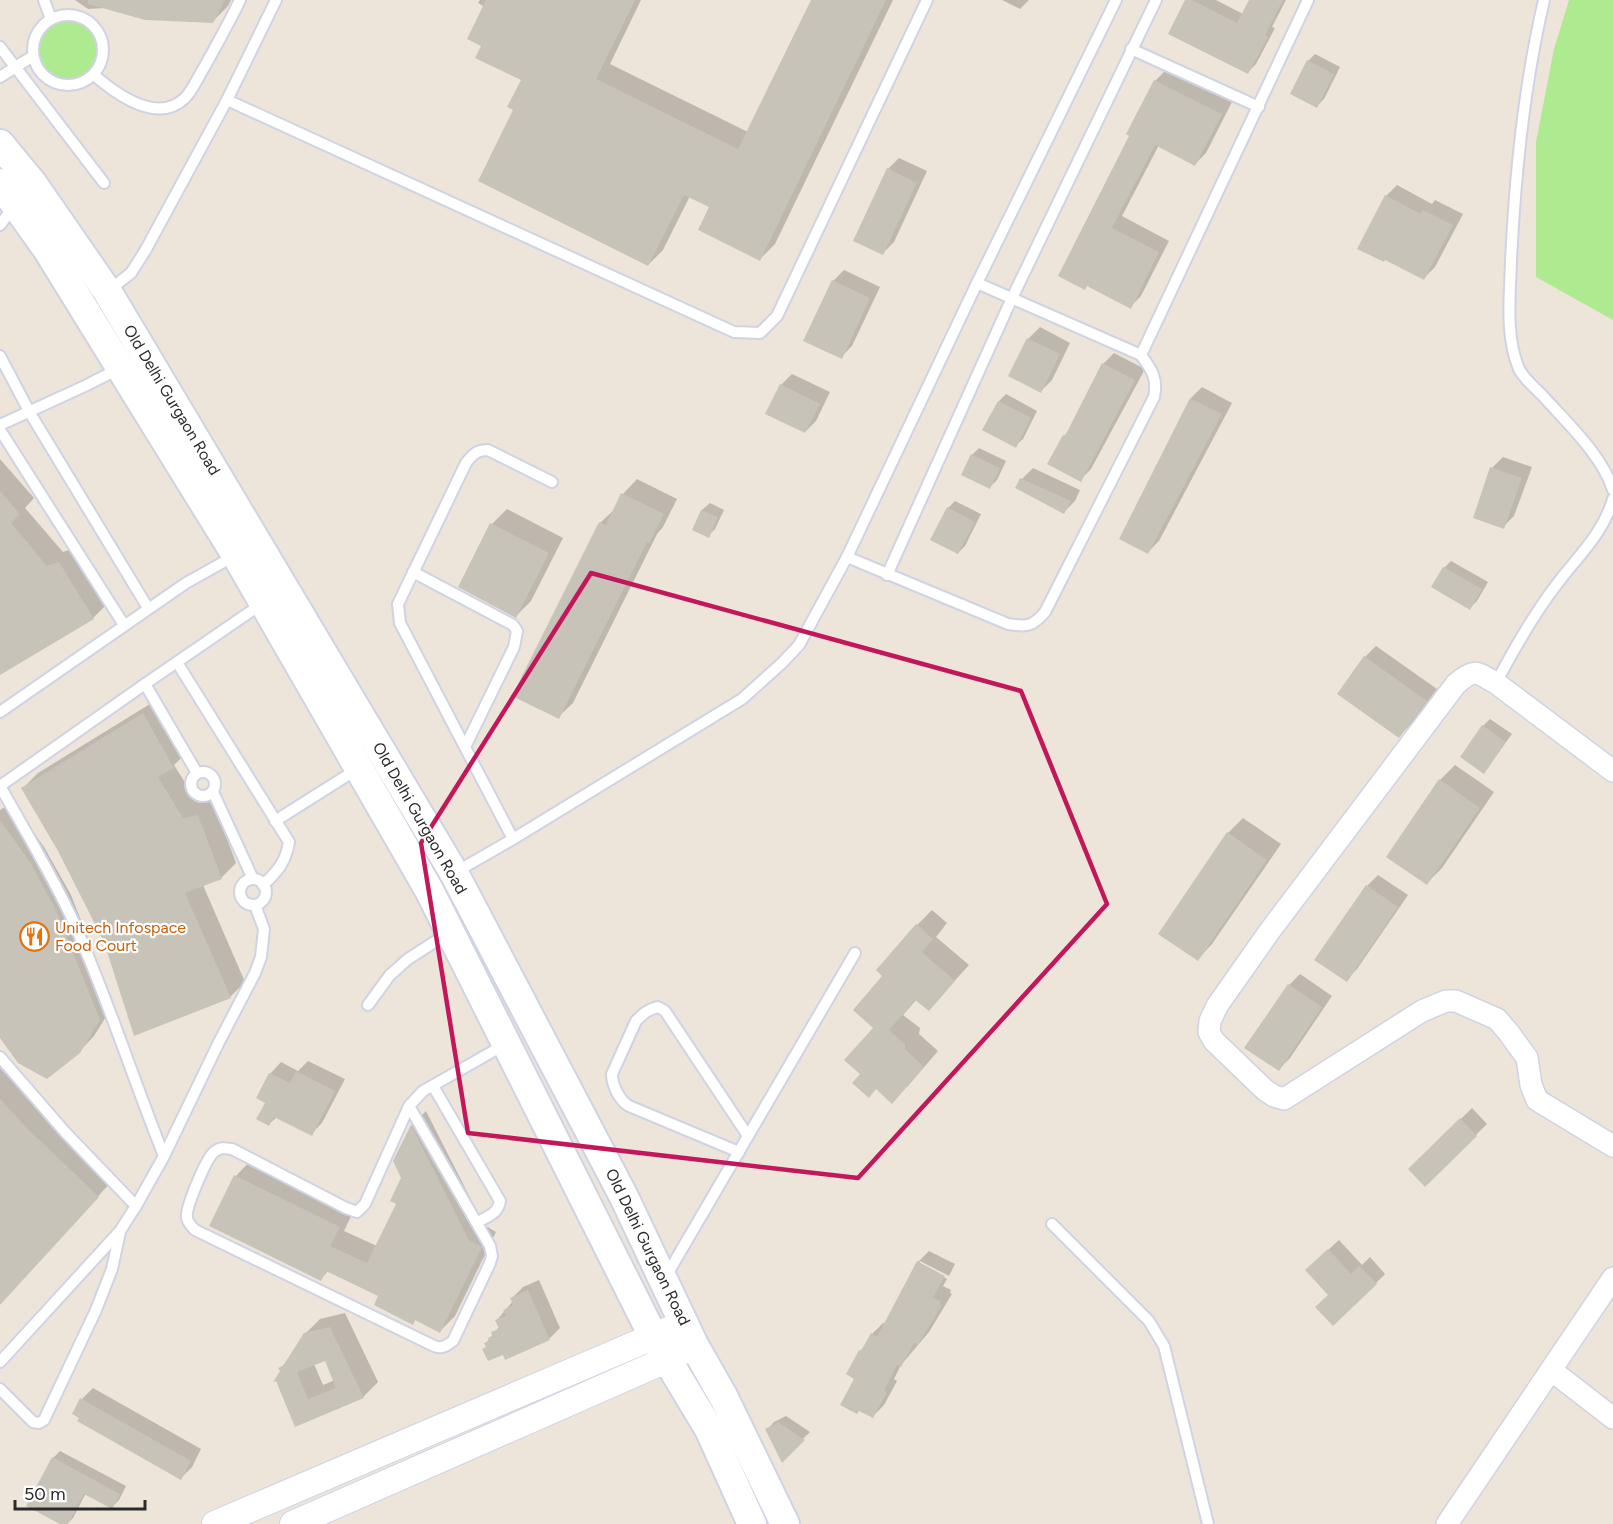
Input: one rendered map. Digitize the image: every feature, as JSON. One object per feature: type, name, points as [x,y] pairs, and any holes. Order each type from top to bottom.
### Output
[{"type":"main road","name":"Old Delhi Gurgaon Road","points":[[0,144],[33,184],[58,242],[120,368],[236,555],[429,890],[660,1348],[709,1429],[752,1524]]},
{"type":"main road","name":"Old Delhi Gurgaon Road","points":[[5,204],[58,242],[107,291],[454,873],[624,1197],[689,1334],[724,1398],[785,1524]]},
{"type":"street","points":[[1613,771],[1496,683],[1479,673],[1468,674],[1456,684],[1269,932],[1217,1006],[1210,1021],[1209,1032],[1214,1041],[1265,1090],[1284,1099],[1422,1011],[1446,1001],[1456,1001],[1489,1014],[1503,1025],[1527,1058],[1531,1085],[1537,1100],[1613,1146]]},
{"type":"street","points":[[1448,1524],[1613,1278]]},
{"type":"street","points":[[293,1524],[689,1334]]},
{"type":"street","points":[[215,1524],[660,1348]]},
{"type":"street","points":[[1551,1370],[1613,1418]]},
{"type":"lane","points":[[44,0],[51,19]]},
{"type":"lane","points":[[94,75],[116,94],[132,102],[147,107],[163,108],[173,105],[186,98],[227,28],[240,0]]},
{"type":"lane","points":[[107,291],[131,273],[137,264],[226,100],[276,0]]},
{"type":"lane","points":[[226,100],[734,332],[760,333],[777,316],[927,0]]},
{"type":"lane","points":[[454,873],[742,699],[799,645],[847,557],[977,283],[1116,0]]},
{"type":"lane","points":[[886,575],[1012,298],[1156,0]]},
{"type":"lane","points":[[1141,355],[1308,0]]},
{"type":"lane","points":[[1544,0],[1535,40],[1523,124],[1513,219],[1509,302],[1512,348],[1520,371],[1601,464],[1608,474],[1613,490]]},
{"type":"lane","points":[[61,15],[76,15],[90,22],[100,34],[104,48],[102,62],[94,75],[84,83],[71,86],[58,85],[46,79],[38,69],[33,56],[34,41],[40,28],[51,19],[61,15]]},
{"type":"lane","points":[[0,47],[104,183]]},
{"type":"lane","points":[[1131,49],[1259,107]]},
{"type":"lane","points":[[0,77],[33,56]]},
{"type":"lane","points":[[847,557],[1008,624],[1023,627],[1036,623],[1045,612],[1154,398],[1157,384],[1153,370],[1141,355],[977,283]]},
{"type":"lane","points":[[0,356],[30,412],[148,608]]},
{"type":"lane","points":[[120,368],[0,428],[124,625]]},
{"type":"lane","points":[[513,839],[400,623],[398,604],[465,463],[472,455],[479,450],[489,450],[552,482]]},
{"type":"lane","points":[[1496,683],[1528,626],[1608,517],[1613,499]]},
{"type":"lane","points":[[0,712],[148,608],[186,583],[236,555]]},
{"type":"lane","points":[[413,572],[513,625],[517,631],[514,647],[465,747]]},
{"type":"lane","points":[[164,1156],[134,1081],[118,1030],[73,921],[0,786],[264,603]]},
{"type":"lane","points":[[178,664],[289,842],[282,866],[263,885]]},
{"type":"lane","points":[[145,684],[196,773]]},
{"type":"lane","points":[[275,821],[359,768]]},
{"type":"lane","points":[[213,792],[204,796],[195,793],[191,780],[196,773],[202,771],[211,774],[216,783],[213,792],[253,879],[263,885],[265,897],[263,901],[255,905],[246,904],[239,894],[242,885],[253,879]]},
{"type":"lane","points":[[0,1362],[120,1232],[164,1156],[258,965],[264,943],[264,929],[255,905]]},
{"type":"lane","points":[[368,1005],[390,975],[408,959],[450,932]]},
{"type":"lane","points":[[664,1281],[855,953]]},
{"type":"lane","points":[[739,1152],[629,1106],[621,1099],[612,1074],[636,1021],[642,1014],[651,1008],[658,1007],[665,1011],[748,1136]]},
{"type":"lane","points":[[409,1106],[478,1222],[490,1246],[492,1256],[453,1341],[445,1347],[440,1348],[195,1230],[188,1222],[186,1215],[189,1204],[208,1161],[214,1152],[222,1148],[232,1149],[357,1212],[365,1204],[409,1106],[423,1091],[506,1044]]},
{"type":"lane","points":[[0,1057],[65,1132],[136,1206]]},
{"type":"lane","points":[[433,1086],[501,1202],[495,1213],[478,1222]]},
{"type":"lane","points":[[1052,1224],[1149,1321],[1157,1332],[1168,1360],[1208,1524]]},
{"type":"lane","points":[[0,1389],[33,1422],[39,1423],[44,1420],[96,1310],[112,1269],[120,1232]]},
{"type":"highlighted area","points":[[591,573],[1021,691],[1107,904],[858,1178],[468,1133],[421,843]]},
{"type":"green space","points":[[1569,0],[1613,0],[1613,320],[1536,277],[1536,142],[1554,49]]},
{"type":"green space","points":[[67,18],[79,20],[90,27],[97,38],[99,50],[97,62],[90,73],[79,80],[67,82],[55,80],[44,73],[37,62],[35,50],[37,38],[44,27],[55,20]]},
{"type":"building","points":[[88,0],[225,0],[213,23],[145,20],[88,4]]},
{"type":"building","points":[[486,0],[635,0],[596,79],[738,149],[811,0],[886,0],[760,261],[698,230],[709,207],[684,195],[648,266],[478,181],[513,110],[507,107],[521,80],[475,58],[481,46],[467,39]]},
{"type":"building","points":[[1185,0],[1192,0],[1237,23],[1249,0],[1283,0],[1265,35],[1268,37],[1248,74],[1168,34]]},
{"type":"building","points":[[1307,60],[1334,74],[1317,108],[1290,94]]},
{"type":"building","points":[[1154,80],[1222,114],[1195,166],[1155,145],[1112,228],[1159,252],[1131,309],[1087,286],[1085,290],[1058,276],[1129,136],[1126,134]]},
{"type":"building","points":[[887,168],[917,183],[883,255],[853,241]]},
{"type":"building","points":[[1385,195],[1421,214],[1423,210],[1453,225],[1424,280],[1357,249]]},
{"type":"building","points":[[832,280],[870,298],[842,359],[803,341]]},
{"type":"building","points":[[1027,338],[1060,354],[1041,393],[1008,376]]},
{"type":"building","points":[[1102,363],[1135,380],[1081,482],[1047,464],[1063,435],[1065,436]]},
{"type":"building","points":[[780,384],[820,404],[805,433],[765,414]]},
{"type":"building","points":[[1190,398],[1222,414],[1148,554],[1119,539]]},
{"type":"building","points":[[998,401],[1031,418],[1016,448],[982,430]]},
{"type":"building","points":[[971,454],[1000,468],[990,489],[961,475]]},
{"type":"building","points":[[1490,467],[1522,478],[1504,529],[1473,518]]},
{"type":"building","points":[[1020,478],[1071,501],[1064,514],[1015,488]]},
{"type":"building","points":[[0,491],[20,514],[11,523],[47,566],[59,562],[94,619],[0,675]]},
{"type":"building","points":[[621,493],[664,514],[649,544],[647,542],[559,719],[512,696],[599,522],[606,525]]},
{"type":"building","points":[[947,507],[975,522],[958,554],[930,540]]},
{"type":"building","points":[[701,510],[718,517],[709,538],[692,530]]},
{"type":"building","points":[[490,523],[549,553],[516,618],[458,587]]},
{"type":"building","points":[[1443,567],[1482,589],[1470,610],[1431,587]]},
{"type":"building","points":[[1364,656],[1427,701],[1399,738],[1337,694]]},
{"type":"building","points":[[143,713],[174,768],[158,777],[183,818],[198,815],[222,879],[185,893],[231,998],[134,1036],[104,942],[58,851],[21,788]]},
{"type":"building","points":[[1482,725],[1506,742],[1484,774],[1460,757]]},
{"type":"building","points":[[1439,779],[1480,808],[1427,885],[1386,857]]},
{"type":"building","name":"Unitech Infospace Food Court","points":[[0,820],[30,862],[56,910],[100,1020],[80,1053],[47,1079],[18,1063],[0,1038]]},
{"type":"building","points":[[1227,832],[1267,860],[1198,961],[1158,934]]},
{"type":"building","points":[[1366,885],[1398,907],[1347,982],[1314,960]]},
{"type":"building","points":[[916,924],[933,939],[922,952],[955,981],[929,1011],[915,1000],[889,1030],[905,1044],[905,1049],[924,1067],[892,1104],[876,1089],[869,1098],[852,1083],[860,1074],[844,1060],[873,1028],[853,1010],[882,976],[876,970]]},
{"type":"building","points":[[1288,984],[1322,1007],[1279,1071],[1244,1048]]},
{"type":"building","points":[[296,1071],[335,1091],[312,1136],[274,1117],[269,1126],[256,1119],[265,1103],[256,1098],[269,1073],[290,1083]]},
{"type":"building","points":[[0,1099],[99,1197],[0,1305]]},
{"type":"building","points":[[1460,1118],[1477,1136],[1425,1187],[1408,1169]]},
{"type":"building","points":[[411,1125],[469,1240],[482,1247],[440,1333],[415,1320],[413,1325],[374,1305],[378,1296],[326,1271],[321,1281],[209,1226],[234,1175],[340,1227],[330,1246],[367,1263],[396,1204],[390,1201],[401,1178],[393,1161]]},
{"type":"building","points":[[1328,1249],[1351,1274],[1359,1266],[1377,1284],[1333,1326],[1315,1307],[1328,1295],[1305,1270]]},
{"type":"building","points":[[917,1261],[945,1276],[933,1298],[941,1301],[942,1305],[918,1345],[914,1343],[901,1367],[897,1365],[884,1390],[887,1392],[873,1418],[859,1411],[857,1414],[840,1405],[854,1379],[846,1374],[871,1333],[877,1337]]},
{"type":"building","points":[[528,1290],[550,1340],[505,1360],[503,1355],[488,1361],[482,1349],[486,1347],[484,1343],[492,1336],[491,1332],[499,1329],[495,1320],[506,1316],[503,1310],[513,1305],[510,1298]]},
{"type":"building","points":[[330,1327],[364,1398],[295,1427],[276,1381],[273,1382],[280,1371],[278,1368],[283,1366],[304,1333]],"holes":[[[325,1361],[336,1388],[308,1399],[297,1372]]]},
{"type":"building","points":[[80,1398],[191,1461],[181,1480],[77,1421],[79,1418],[72,1414]]},
{"type":"building","points":[[778,1422],[805,1440],[782,1463],[765,1429]]},
{"type":"building","points":[[52,1457],[120,1494],[112,1509],[84,1494],[68,1524],[60,1524],[26,1506]]},
{"type":"place","name":"Unitech Infospace Food Court","points":[[34,936]]}]
